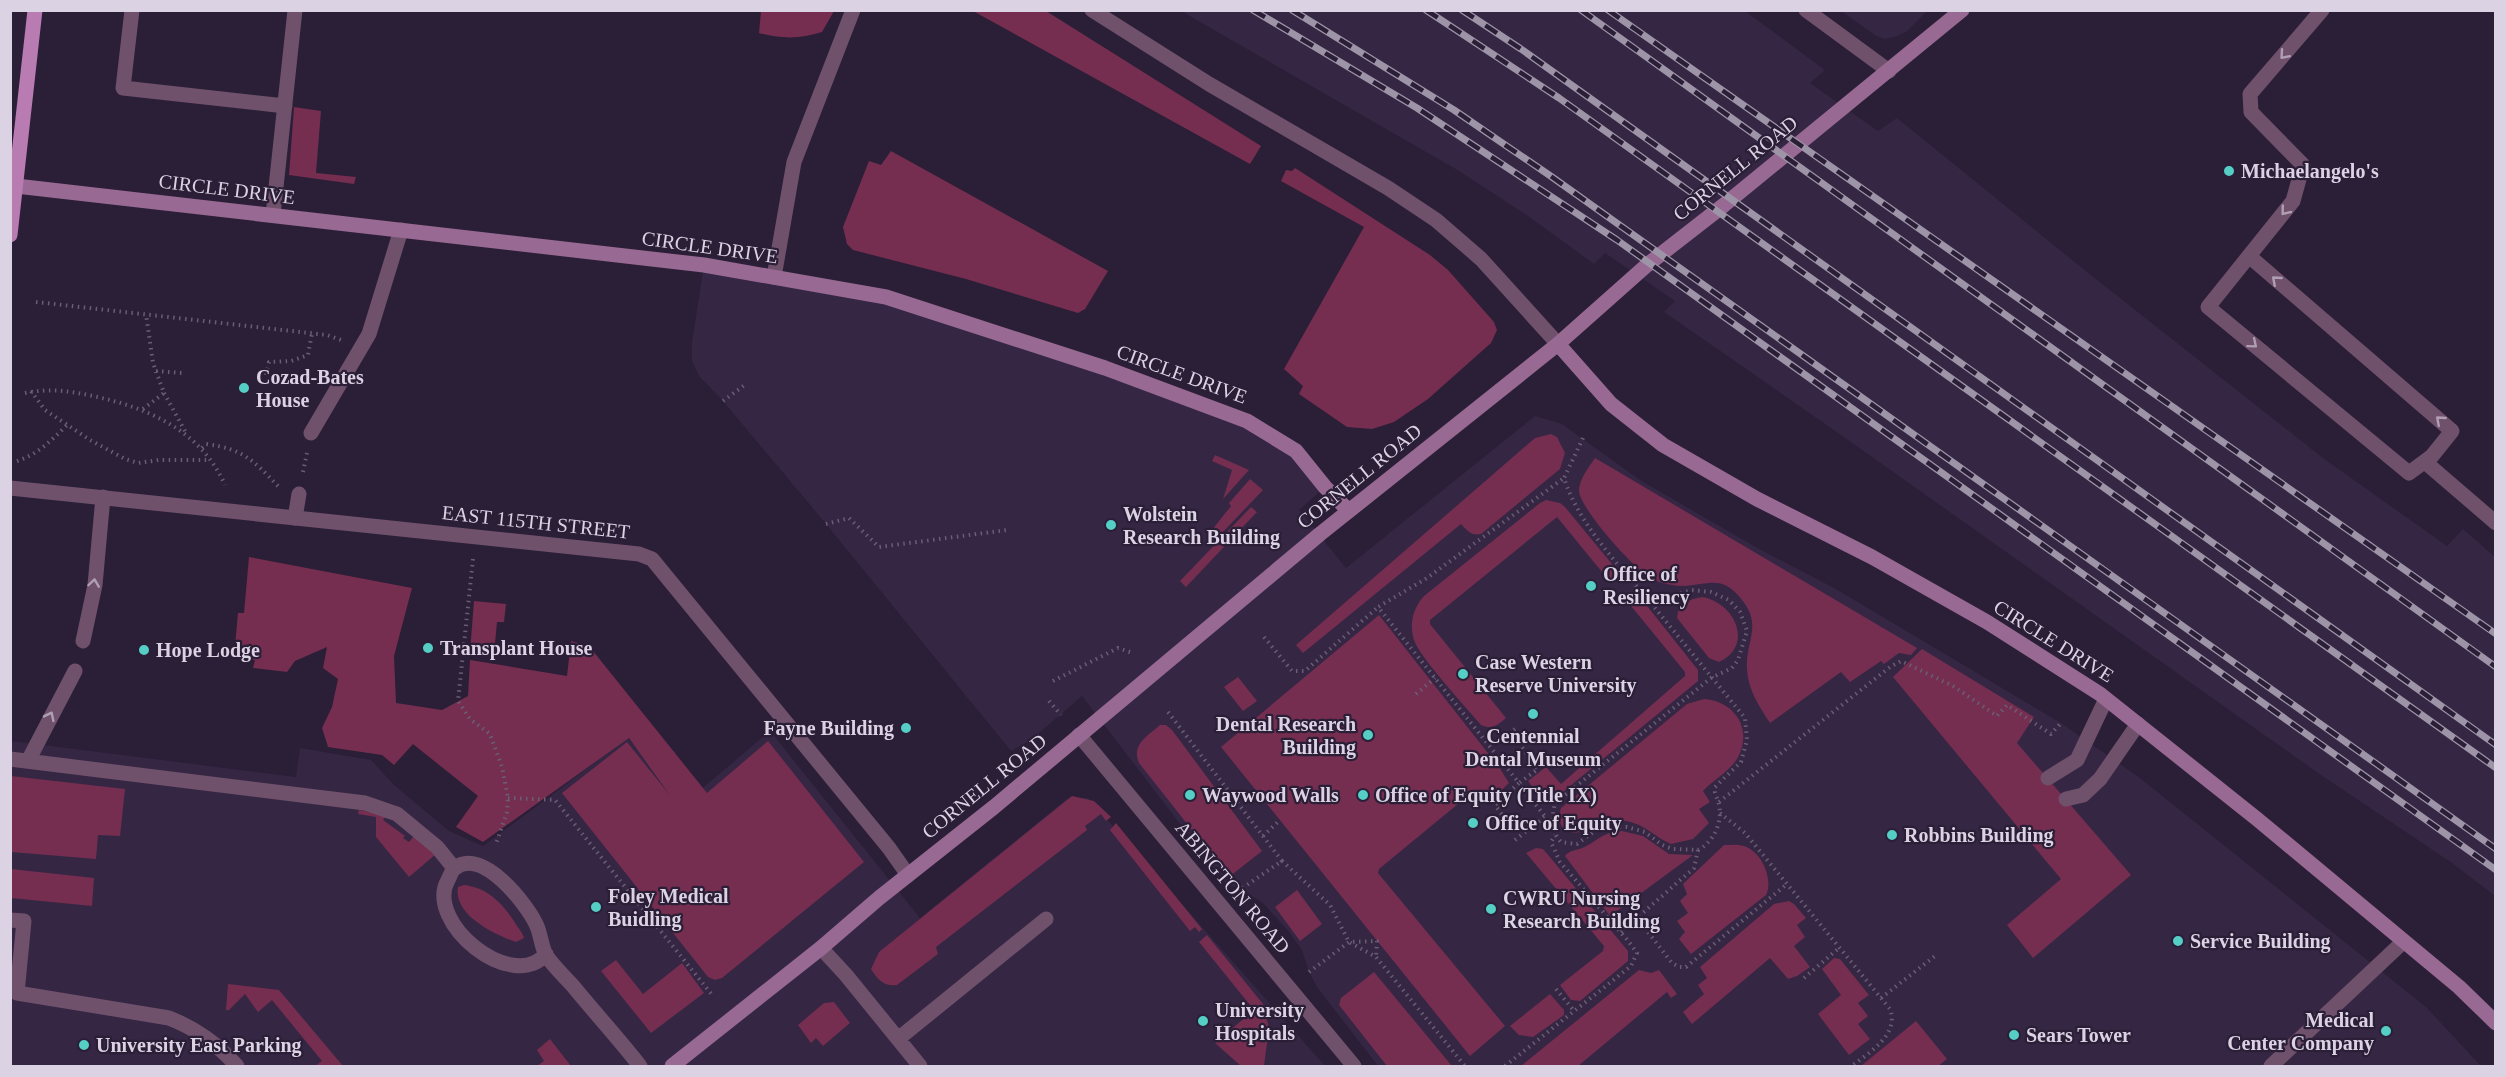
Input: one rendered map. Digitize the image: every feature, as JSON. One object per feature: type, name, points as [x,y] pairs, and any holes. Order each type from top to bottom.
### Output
[{"type":"main road","points":[[10,235],[13,185],[35,10]]},
{"type":"street","points":[[132,10],[123,88],[285,106]]},
{"type":"street","points":[[273,215],[295,10]]},
{"type":"street","points":[[774,277],[794,162],[853,10]]},
{"type":"street","points":[[1092,10],[1209,84],[1388,188],[1436,220],[1481,259],[1558,344]]},
{"type":"street","points":[[1806,10],[1889,71]]},
{"type":"street","name":"CORNELL ROAD","points":[[672,1066],[821,948],[1349,511],[1558,344],[1647,265],[1724,206],[1962,10]]},
{"type":"street","points":[[2249,256],[2452,431],[2424,462],[2409,473],[2208,307],[2293,201],[2304,165],[2251,112],[2250,94],[2322,10]]},
{"type":"street","name":"CIRCLE DRIVE","points":[[13,185],[704,265],[886,297],[1105,368],[1247,421],[1296,451],[1325,487],[1349,511]]},
{"type":"street","points":[[311,433],[369,334],[401,230]]},
{"type":"street","name":"CIRCLE DRIVE","points":[[1558,344],[1611,404],[1663,445],[1757,499],[1872,557],[1977,617],[2106,699],[2257,819],[2459,987],[2496,1023]]},
{"type":"street","points":[[2424,462],[2496,523]]},
{"type":"street","name":"EAST 115TH STREET","points":[[10,488],[639,554],[652,560],[889,848],[908,875]]},
{"type":"street","points":[[292,493],[295,518]]},
{"type":"street","points":[[83,640],[95,585],[103,498]]},
{"type":"street","points":[[28,761],[75,671]]},
{"type":"street","points":[[2048,778],[2077,760],[2106,699]]},
{"type":"street","points":[[2066,799],[2083,795],[2100,779],[2138,724]]},
{"type":"street","name":"ABINGTON ROAD","points":[[1079,735],[1354,1066]]},
{"type":"street","points":[[10,759],[365,803],[397,814],[437,847],[454,868]]},
{"type":"street","points":[[546,954],[539,962],[531,966],[513,966],[483,953],[463,937],[448,915],[444,900],[444,886],[454,868],[464,864],[476,864],[488,869],[506,885],[536,924],[546,954],[640,1066]]},
{"type":"street","points":[[898,1040],[1046,919]]},
{"type":"street","points":[[17,921],[17,993],[170,1018],[208,1038],[237,1066]]},
{"type":"street","points":[[2271,1066],[2403,942]]},
{"type":"street","points":[[821,948],[920,1066]]},
{"type":"path","points":[[36,302],[312,333],[340,340],[358,350]]},
{"type":"path","points":[[146,314],[156,371],[164,393],[190,438]]},
{"type":"path","points":[[266,375],[268,362],[291,361],[308,355],[312,333]]},
{"type":"path","points":[[156,371],[182,374]]},
{"type":"path","points":[[723,401],[746,384]]},
{"type":"path","points":[[211,460],[138,463],[112,453],[67,425],[45,410],[28,392],[61,389],[118,401],[142,410],[180,429],[202,448],[217,467],[225,485]]},
{"type":"path","points":[[142,410],[164,393]]},
{"type":"path","points":[[17,461],[36,452],[67,425]]},
{"type":"path","points":[[202,448],[206,444],[238,450],[292,493],[311,433]]},
{"type":"path","points":[[1263,637],[1292,671],[1305,671],[1378,607],[1427,578],[1564,478],[1582,438]]},
{"type":"path","points":[[1564,478],[1582,518],[1710,678],[1745,718],[1747,726],[1745,751],[1741,762],[1715,787],[1719,812],[1714,836],[1698,850],[1694,868],[1621,932]]},
{"type":"path","points":[[826,524],[849,518],[879,547],[1007,530]]},
{"type":"path","points":[[473,558],[458,701],[470,719],[490,734],[498,751],[508,798],[507,812],[496,844]]},
{"type":"path","points":[[1551,824],[1555,803],[1710,678],[1732,668],[1738,660],[1746,631],[1740,612],[1729,600],[1711,592],[1692,590],[1650,602]]},
{"type":"path","points":[[1378,607],[1551,824],[1555,835],[1561,842],[1577,844],[1596,830],[1627,827],[1644,832],[1672,849],[1698,850]]},
{"type":"path","points":[[1053,681],[1118,648],[1133,653]]},
{"type":"path","points":[[1719,802],[1890,667],[1901,661],[1953,686],[1997,716],[2007,705],[2051,734],[2061,723]]},
{"type":"path","points":[[1416,694],[1435,678]]},
{"type":"path","points":[[1049,701],[1061,715]]},
{"type":"path","points":[[1168,712],[1282,861],[1330,905],[1349,942],[1376,957],[1465,1066]]},
{"type":"path","points":[[1505,828],[1509,824],[1495,805],[1538,769],[1511,732],[1515,729]]},
{"type":"path","points":[[508,798],[555,800],[713,996]]},
{"type":"path","points":[[1719,812],[1744,833],[1890,1008],[1893,1018],[1892,1030],[1877,1046],[1852,1066]]},
{"type":"path","points":[[1515,840],[1545,817]]},
{"type":"path","points":[[1262,836],[1280,820]]},
{"type":"path","points":[[1505,1066],[1575,1012],[1631,966],[1636,959],[1637,953],[1621,932],[1560,862],[1551,842],[1555,835]]},
{"type":"path","points":[[1241,889],[1282,861]]},
{"type":"path","points":[[1637,918],[1672,963],[1679,967],[1686,967],[1787,884]]},
{"type":"path","points":[[1309,972],[1349,942],[1377,941],[1376,957]]},
{"type":"path","points":[[1804,978],[1839,948]]},
{"type":"path","points":[[1881,998],[1935,956]]},
{"type":"path","points":[[1556,989],[1575,1012]]},
{"type":"shaded area","points":[[761,10],[834,11],[822,32],[791,37],[759,33]]},
{"type":"shaded area","points":[[973,11],[1046,11],[1261,146],[1250,164]]},
{"type":"shaded area","points":[[1181,11],[1745,11],[1825,70],[1810,83],[1878,131],[1897,118],[2082,268],[2323,458],[2447,546],[2463,529],[2495,557],[2495,896],[2452,863],[2318,773],[1664,312],[1675,301],[1605,253],[1594,264],[1528,216],[1459,171]]},
{"type":"shaded area","points":[[1841,11],[1927,11],[1906,32],[1884,39]]},
{"type":"shaded area","points":[[294,107],[321,111],[316,173],[356,177],[354,184],[289,175]]},
{"type":"shaded area","points":[[891,151],[1108,271],[1085,309],[1078,313],[966,279],[853,250],[847,244],[843,227],[869,161],[881,165]]},
{"type":"shaded area","points":[[1295,168],[1430,255],[1448,270],[1494,322],[1497,330],[1491,343],[1428,399],[1394,422],[1372,429],[1347,427],[1299,394],[1303,386],[1284,369],[1364,227],[1281,181],[1286,170],[1292,171]]},
{"type":"shaded area","name":"Case Western Reserve University","points":[[704,265],[886,297],[1271,434],[1325,487],[1299,510],[1346,568],[1535,416],[1562,424],[1640,480],[1759,549],[1836,589],[2061,723],[2140,778],[2426,1007],[2481,1066],[1378,1066],[1317,987],[1302,950],[1289,932],[1263,903],[1241,889],[1226,884],[1082,696],[1031,740],[1011,751],[826,524],[723,401],[699,376],[692,361],[692,342]]},
{"type":"shaded area","points":[[1551,434],[1557,437],[1565,453],[1560,469],[1481,534],[1472,534],[1461,524],[1303,653],[1296,645],[1535,438]]},
{"type":"shaded area","points":[[1215,455],[1249,470],[1223,499],[1232,470],[1212,461]]},
{"type":"shaded area","points":[[1595,458],[1917,648],[1911,655],[1899,653],[1884,664],[1881,661],[1850,682],[1841,672],[1770,723],[1749,684],[1747,659],[1752,626],[1748,609],[1735,592],[1722,584],[1685,586],[1669,584],[1654,580],[1635,566],[1610,540],[1582,500],[1579,491],[1581,482]]},
{"type":"shaded area","points":[[1250,479],[1263,490],[1220,535],[1216,534],[1212,530],[1231,506],[1229,503]]},
{"type":"shaded area","points":[[1546,500],[1560,503],[1565,507],[1621,575],[1611,583],[1557,517],[1430,620],[1430,624],[1506,718],[1495,726],[1488,727],[1481,725],[1418,648],[1412,628],[1413,617],[1424,596]]},
{"type":"shaded area","points":[[1251,507],[1257,512],[1186,587],[1180,581]]},
{"type":"shaded area","points":[[249,557],[412,588],[394,656],[396,703],[442,710],[468,696],[470,660],[567,676],[571,641],[589,646],[707,793],[768,741],[864,862],[722,978],[715,980],[708,977],[562,793],[627,742],[669,794],[629,738],[483,842],[456,827],[478,796],[413,744],[394,765],[382,755],[328,747],[322,728],[332,707],[338,679],[323,668],[327,647],[295,661],[287,672],[253,668],[255,660],[234,657],[238,613],[244,613]]},
{"type":"shaded area","points":[[1633,596],[1640,597],[1698,670],[1698,681],[1564,791],[1556,796],[1539,796],[1528,781],[1546,767],[1561,784],[1685,676],[1685,672],[1627,601]]},
{"type":"shaded area","points":[[1702,597],[1724,607],[1732,616],[1736,626],[1738,636],[1736,646],[1730,655],[1719,662],[1709,658],[1677,618],[1679,606]]},
{"type":"shaded area","points":[[474,601],[506,604],[504,622],[497,622],[494,654],[470,652]]},
{"type":"shaded area","points":[[1379,615],[1499,767],[1509,783],[1487,804],[1475,790],[1379,869],[1378,873],[1505,1026],[1470,1056],[1221,747]]},
{"type":"shaded area","points":[[1922,649],[2034,717],[2017,743],[2131,875],[2033,958],[2007,925],[2061,879],[1893,677]]},
{"type":"shaded area","points":[[1238,677],[1257,701],[1243,711],[1224,687]]},
{"type":"shaded area","points":[[1704,699],[1725,705],[1733,711],[1742,728],[1743,738],[1742,748],[1734,763],[1703,791],[1710,802],[1699,809],[1709,823],[1693,839],[1671,844],[1637,824],[1621,820],[1606,821],[1575,833],[1566,831],[1560,819],[1561,808],[1687,704]]},
{"type":"shaded area","points":[[1160,725],[1166,725],[1172,730],[1262,851],[1229,877],[1139,763],[1137,751],[1139,746]]},
{"type":"shaded area","points":[[770,731],[920,918],[1068,798],[1088,798],[1325,1066],[11,1066],[11,741],[296,777],[300,748],[371,760],[394,785],[449,831],[483,846],[628,738],[685,803]]},
{"type":"shaded area","points":[[11,776],[125,789],[120,836],[98,835],[96,859],[11,852]]},
{"type":"shaded area","points":[[1072,796],[1094,801],[1111,817],[1106,821],[1101,814],[1085,826],[1087,830],[936,947],[938,954],[897,985],[888,985],[878,979],[871,969],[879,952]]},
{"type":"shaded area","points":[[359,810],[387,815],[383,820],[405,836],[403,838],[409,842],[414,836],[436,854],[409,877],[376,837],[376,817],[358,814]]},
{"type":"shaded area","points":[[1116,823],[1202,929],[1199,932],[1195,927],[1190,931],[1110,830]]},
{"type":"shaded area","points":[[1622,831],[1643,836],[1669,854],[1693,855],[1610,916],[1565,856],[1604,835]]},
{"type":"shaded area","points":[[1724,845],[1744,846],[1761,859],[1767,874],[1768,889],[1766,895],[1691,954],[1679,939],[1685,932],[1677,921],[1688,913],[1680,901],[1687,894],[1683,884]]},
{"type":"shaded area","points":[[1536,848],[1543,849],[1628,951],[1628,961],[1580,1001],[1571,1000],[1560,985],[1603,951],[1604,946],[1526,853]]},
{"type":"shaded area","points":[[11,869],[94,878],[92,906],[11,898]]},
{"type":"shaded area","points":[[464,885],[480,889],[499,902],[524,938],[516,942],[507,939],[487,929],[469,915],[458,897],[458,887]]},
{"type":"shaded area","points":[[1297,890],[1322,924],[1300,941],[1275,907]]},
{"type":"shaded area","points":[[1789,901],[1806,918],[1797,925],[1805,937],[1794,946],[1810,967],[1788,979],[1770,958],[1692,1024],[1683,1012],[1704,994],[1698,985],[1707,978],[1700,967],[1774,904]]},
{"type":"shaded area","points":[[1207,935],[1263,1004],[1269,1028],[1264,1066],[1241,1066],[1215,1043],[1254,1010],[1199,942]]},
{"type":"shaded area","points":[[1834,958],[1840,959],[1869,995],[1858,1003],[1868,1016],[1858,1024],[1870,1039],[1849,1055],[1818,1014],[1841,995],[1822,969]]},
{"type":"shaded area","points":[[616,960],[643,994],[682,963],[704,993],[651,1033],[601,971]]},
{"type":"shaded area","points":[[1639,970],[1651,973],[1659,970],[1677,994],[1671,998],[1667,992],[1578,1066],[1521,1066]]},
{"type":"shaded area","points":[[1374,972],[1452,1066],[1387,1066],[1339,1005],[1341,998]]},
{"type":"shaded area","points":[[228,984],[279,990],[343,1066],[315,1066],[322,1061],[272,1000],[258,1012],[245,994],[229,1010],[226,1010]]},
{"type":"shaded area","points":[[1550,994],[1564,1010],[1564,1015],[1533,1037],[1519,1035],[1510,1026]]},
{"type":"shaded area","points":[[834,1002],[850,1023],[823,1046],[816,1038],[811,1043],[798,1025],[824,1003]]},
{"type":"shaded area","points":[[1916,1021],[1947,1059],[1938,1066],[1861,1066]]},
{"type":"shaded area","points":[[550,1039],[571,1066],[537,1066],[544,1061],[537,1050]]},
{"type":"railway","points":[[1253,10],[1417,108],[1617,240],[2496,870]]},
{"type":"railway","points":[[1292,10],[1454,110],[1552,177],[2496,849]]},
{"type":"railway","points":[[1426,10],[1559,98],[2496,768]]},
{"type":"railway","points":[[1462,10],[1521,49],[2496,745]]},
{"type":"railway","points":[[1581,10],[2496,667]]},
{"type":"railway","points":[[1608,10],[2496,634]]},
{"type":"place","name":"Michaelangelo's","points":[[2229,171]]},
{"type":"place","name":"Cozad-Bates House","points":[[244,388]]},
{"type":"place","name":"Wolstein Research Building","points":[[1111,525]]},
{"type":"place","name":"Office of Resiliency","points":[[1591,586]]},
{"type":"place","name":"Transplant House","points":[[428,648]]},
{"type":"place","name":"Hope Lodge","points":[[144,650]]},
{"type":"place","name":"Case Western Reserve University","points":[[1463,674]]},
{"type":"place","name":"Centennial Dental Museum","points":[[1533,714]]},
{"type":"place","name":"Fayne Building","points":[[906,728]]},
{"type":"place","name":"Dental Research Building","points":[[1368,735]]},
{"type":"place","name":"Waywood Walls","points":[[1190,795]]},
{"type":"place","name":"Office of Equity (Title IX)","points":[[1363,795]]},
{"type":"place","name":"Office of Equity","points":[[1473,823]]},
{"type":"place","name":"Robbins Building","points":[[1892,835]]},
{"type":"place","name":"Foley Medical Buidling","points":[[596,907]]},
{"type":"place","name":"CWRU Nursing Research Building","points":[[1491,909]]},
{"type":"place","name":"Service Building","points":[[2178,941]]},
{"type":"place","name":"University Hospitals","points":[[1203,1021]]},
{"type":"place","name":"Medical Center Company","points":[[2386,1031]]},
{"type":"place","name":"Sears Tower","points":[[2014,1035]]},
{"type":"place","name":"University East Parking","points":[[84,1045]]}]
